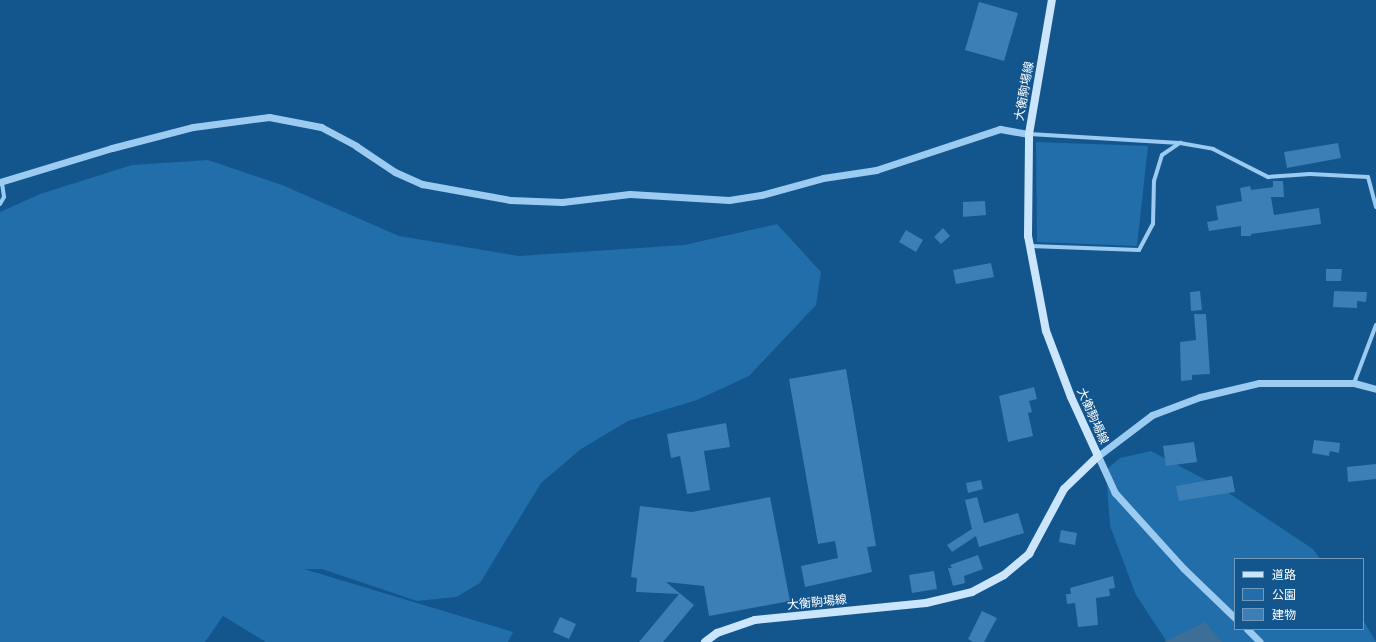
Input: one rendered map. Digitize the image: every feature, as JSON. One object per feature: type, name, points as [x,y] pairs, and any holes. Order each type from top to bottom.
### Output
[{"type":"main road","name":"大衡駒場線","points":[[705,642],[717,634],[755,620],[926,603],[972,592],[1004,575],[1029,554],[1064,489],[1098,456],[1071,397],[1046,331],[1030,246],[1029,134],[1052,0]]},
{"type":"street","points":[[0,204],[4,197],[1,182],[112,148],[193,127],[269,117],[308,123],[333,133],[395,172],[422,184],[510,200],[562,202],[630,194],[729,200],[762,195],[824,178],[876,170],[1000,129],[1029,134],[1180,143],[1214,149],[1268,177],[1310,174],[1368,177],[1376,207]]},
{"type":"street","points":[[1030,246],[1139,250],[1153,224],[1154,181],[1162,155],[1180,143]]},
{"type":"street","points":[[1354,383],[1376,325]]},
{"type":"street","points":[[1234,617],[1184,569],[1115,493],[1098,456],[1152,415],[1200,398],[1259,384],[1354,383],[1376,389]]},
{"type":"street","points":[[1248,630],[1260,642]]},
{"type":"green space","points":[[1036,142],[1148,146],[1137,246],[1037,242]]},
{"type":"green space","points":[[208,160],[282,185],[399,236],[519,256],[684,245],[777,224],[821,272],[816,305],[749,376],[697,400],[628,421],[581,449],[541,483],[480,583],[456,597],[417,601],[322,569],[304,569],[513,632],[508,642],[266,642],[223,616],[205,642],[0,642],[0,212],[40,194],[132,165]]},
{"type":"green space","points":[[1151,451],[1221,488],[1313,549],[1319,558],[1234,558],[1234,630],[1364,630],[1364,622],[1376,642],[1167,642],[1136,595],[1110,526],[1106,470],[1120,458]]},
{"type":"shaded area","points":[[1205,622],[1222,642],[1164,642]]},
{"type":"building","points":[[979,2],[1018,13],[1004,61],[965,50]]},
{"type":"building","points":[[1338,143],[1341,158],[1287,168],[1284,152]]},
{"type":"building","points":[[1273,181],[1283,181],[1284,197],[1271,197],[1274,215],[1319,208],[1321,224],[1251,234],[1251,236],[1241,236],[1241,226],[1209,231],[1207,222],[1218,220],[1216,206],[1242,201],[1240,188],[1250,186],[1251,190],[1273,187]]},
{"type":"building","points":[[985,201],[986,215],[963,217],[963,202]]},
{"type":"building","points":[[943,228],[950,236],[941,244],[934,237]]},
{"type":"building","points":[[906,230],[923,240],[916,252],[899,242]]},
{"type":"building","points":[[991,263],[994,277],[956,284],[953,270]]},
{"type":"building","points":[[1326,269],[1342,269],[1341,281],[1326,281]]},
{"type":"building","points":[[1200,291],[1202,310],[1191,311],[1190,292]]},
{"type":"building","points":[[1334,291],[1367,292],[1366,302],[1357,301],[1357,308],[1333,307]]},
{"type":"building","points":[[1194,314],[1206,314],[1210,374],[1192,375],[1192,380],[1181,381],[1180,342],[1196,340]]},
{"type":"building","points":[[846,369],[876,546],[867,547],[872,572],[805,587],[801,566],[838,558],[835,541],[818,544],[789,379]]},
{"type":"building","points":[[1034,387],[1037,399],[1029,401],[1032,412],[1028,413],[1033,436],[1008,442],[999,396]]},
{"type":"building","points":[[726,423],[730,447],[704,451],[710,490],[687,494],[680,456],[671,458],[667,434]]},
{"type":"building","points":[[1314,440],[1340,443],[1339,453],[1330,451],[1329,456],[1312,453]]},
{"type":"building","points":[[1194,442],[1197,462],[1166,466],[1163,446]]},
{"type":"building","points":[[1376,464],[1376,479],[1348,482],[1347,467]]},
{"type":"building","points":[[1232,476],[1235,492],[1179,501],[1176,486]]},
{"type":"building","points":[[981,480],[983,489],[968,493],[966,483]]},
{"type":"building","points":[[770,497],[790,601],[709,616],[704,586],[666,582],[694,605],[663,642],[639,642],[679,594],[636,592],[637,578],[631,577],[640,506],[692,512]]},
{"type":"building","points":[[977,497],[984,523],[1018,513],[1024,533],[979,547],[976,536],[952,552],[947,545],[972,529],[965,500]]},
{"type":"building","points":[[1061,530],[1077,533],[1075,545],[1059,542]]},
{"type":"building","points":[[978,555],[983,569],[964,576],[965,583],[953,586],[948,568],[952,568],[950,565]]},
{"type":"building","points":[[934,571],[937,589],[912,593],[909,575]]},
{"type":"building","points":[[1113,576],[1115,588],[1109,589],[1110,596],[1096,598],[1098,625],[1078,627],[1075,603],[1067,604],[1066,594],[1071,594],[1070,588]]},
{"type":"building","points":[[982,611],[997,618],[984,642],[973,642],[968,639]]},
{"type":"building","points":[[560,617],[576,624],[569,639],[553,632]]}]
